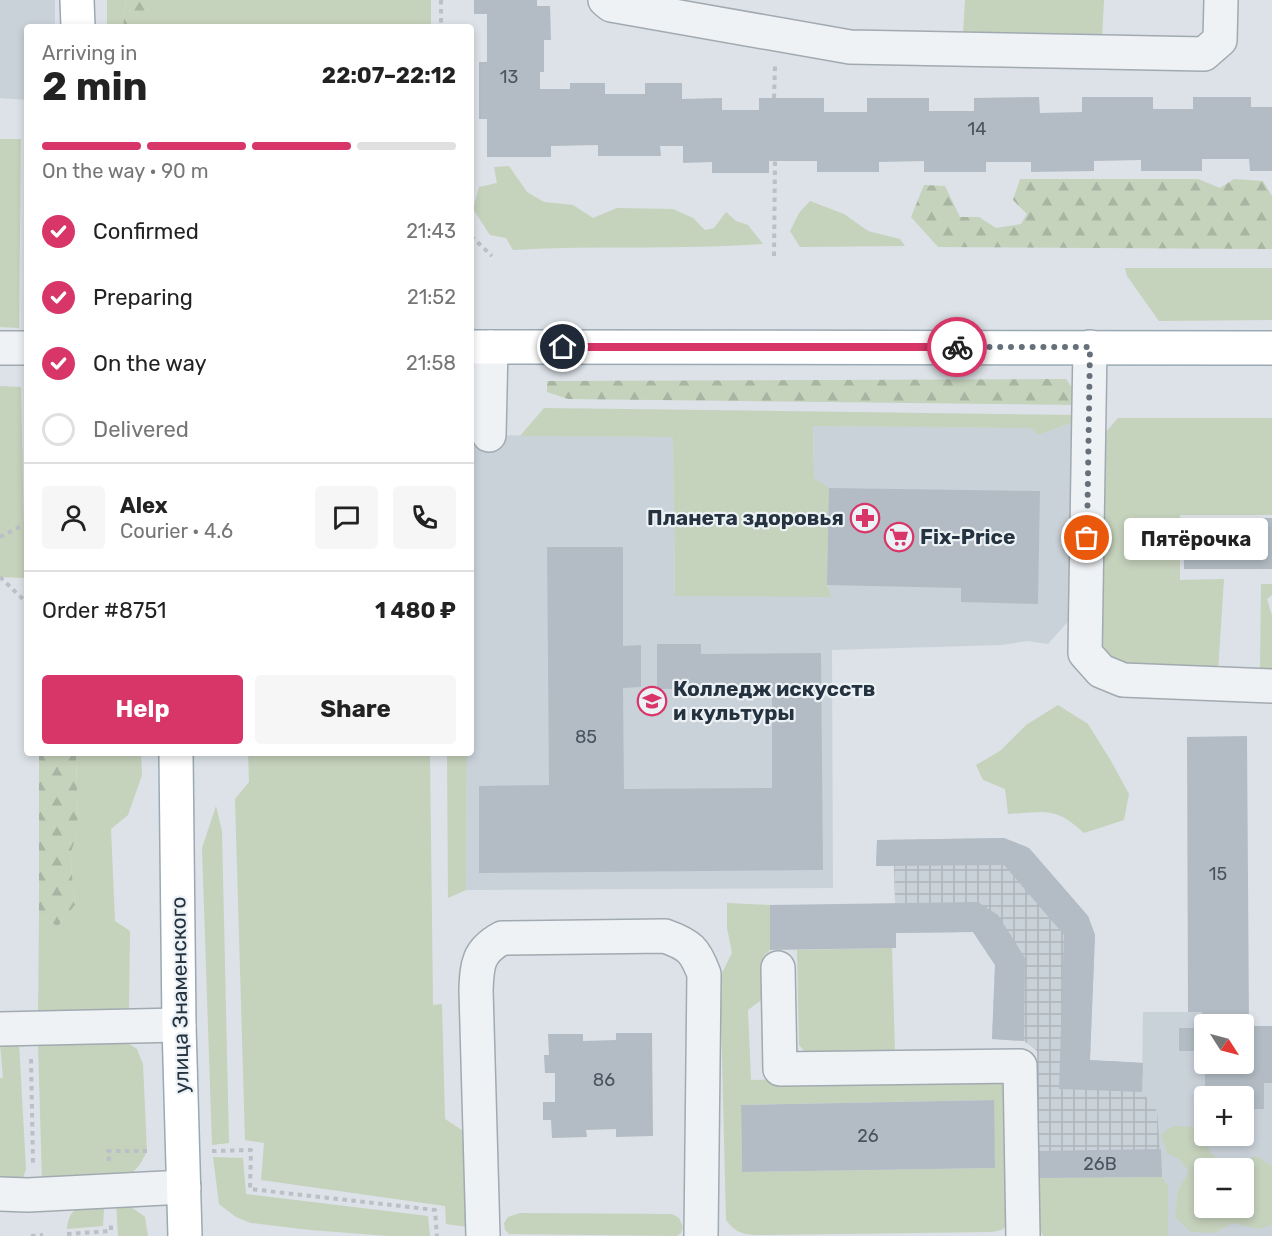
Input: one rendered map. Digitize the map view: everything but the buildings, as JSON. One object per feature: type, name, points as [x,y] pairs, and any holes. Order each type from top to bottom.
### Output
[{"type":"main road","points":[[77,0],[78,24]]},
{"type":"main road","points":[[481,347],[1272,348]]},
{"type":"main road","name":"улица Знаменского","points":[[176,756],[179,1025],[185,1236]]},
{"type":"street","points":[[605,0],[611,5],[850,47],[1204,54],[1220,40],[1221,0]]},
{"type":"street","points":[[481,347],[489,435]]},
{"type":"street","points":[[1090,347],[1085,653],[1101,671],[1124,680],[1272,686]]},
{"type":"street","points":[[0,348],[24,348]]},
{"type":"street","points":[[483,1236],[476,990],[477,966],[487,946],[502,938],[665,936],[682,942],[697,955],[704,974],[701,1236]]},
{"type":"street","points":[[778,968],[780,1069],[1020,1066],[1023,1236]]},
{"type":"street","points":[[0,1029],[179,1025]]},
{"type":"street","points":[[0,1194],[42,1183],[184,1187]]},
{"type":"path","points":[[441,0],[441,24]]},
{"type":"path","points":[[774,256],[775,161]]},
{"type":"path","points":[[474,239],[492,256]]},
{"type":"path","points":[[0,537],[24,525]]},
{"type":"path","points":[[0,577],[24,600]]},
{"type":"path","points":[[31,1049],[42,1183]]},
{"type":"path","points":[[212,1150],[250,1150],[250,1190],[435,1210],[437,1236]]},
{"type":"path","points":[[67,1234],[111,1234],[111,1221]]},
{"type":"path","points":[[31,1236],[44,1235]]},
{"type":"shaded area","points":[[0,0],[55,0],[55,24],[24,24],[24,100],[0,98]]},
{"type":"shaded area","name":"Колледж искусств и культуры","points":[[1071,423],[1079,423],[1072,617],[1048,644],[1027,641],[1002,645],[832,650],[833,888],[466,890],[467,756],[474,756],[474,435],[673,437],[675,596],[832,596],[827,585],[814,478],[813,426],[1032,428],[1038,435]]},
{"type":"shaded area","points":[[1004,838],[1029,848],[1088,916],[1095,935],[1090,1060],[1143,1063],[1142,1092],[1157,1111],[1162,1177],[1038,1178],[1037,1051],[1024,1041],[992,1039],[995,965],[973,932],[896,933],[894,866],[876,866],[877,840]]},
{"type":"shaded area","points":[[1143,1012],[1249,1012],[1249,1014],[1194,1014],[1194,1074],[1254,1074],[1254,1026],[1272,1026],[1272,1236],[1168,1236],[1168,1186],[1162,1177],[1142,1092]]},
{"type":"green space","points":[[107,0],[126,0],[123,24],[107,24]]},
{"type":"green space","points":[[126,0],[154,0],[147,10],[147,24],[123,24]]},
{"type":"green space","points":[[154,0],[431,0],[431,24],[147,24],[147,10]]},
{"type":"green space","points":[[965,0],[1104,0],[1102,39],[963,33]]},
{"type":"green space","points":[[0,139],[21,139],[19,328],[0,327]]},
{"type":"green space","points":[[509,166],[527,192],[544,202],[573,205],[593,218],[617,208],[673,209],[693,218],[705,230],[714,228],[726,212],[736,221],[748,225],[763,244],[513,250],[506,238],[490,235],[474,211],[479,187],[497,183],[494,167]]},
{"type":"green space","points":[[1020,179],[1198,179],[1220,188],[1234,179],[1263,181],[1272,196],[1272,249],[938,247],[911,217],[924,185],[945,186],[960,217],[979,217],[996,228],[1021,224],[1027,214],[1013,200]]},
{"type":"green space","points":[[810,201],[844,214],[868,231],[900,239],[905,246],[800,247],[790,231],[799,213]]},
{"type":"green space","points":[[1125,268],[1272,268],[1272,320],[1159,321],[1127,276]]},
{"type":"green space","points":[[1066,379],[1077,395],[1080,405],[568,399],[547,392],[547,381]]},
{"type":"green space","points":[[0,386],[21,387],[24,578],[0,577]]},
{"type":"green space","points":[[544,408],[1081,415],[1079,423],[1071,423],[1038,435],[1031,428],[813,426],[814,478],[829,488],[827,585],[832,597],[675,596],[673,437],[520,436]]},
{"type":"green space","points":[[1118,418],[1272,418],[1272,515],[1180,515],[1180,580],[1224,579],[1218,672],[1135,673],[1101,655],[1095,628],[1105,433]]},
{"type":"green space","points":[[1261,584],[1272,584],[1272,595],[1267,599],[1272,616],[1272,672],[1260,671]]},
{"type":"green space","points":[[1058,705],[1088,724],[1111,761],[1129,794],[1124,820],[1084,833],[1065,818],[1049,813],[1008,814],[1005,789],[983,780],[976,765],[1000,751],[1026,725]]},
{"type":"green space","points":[[39,756],[76,756],[78,831],[70,855],[75,905],[58,926],[39,917]]},
{"type":"green space","points":[[76,756],[141,756],[142,775],[128,815],[111,829],[115,921],[130,931],[129,1008],[117,1015],[38,1019],[39,917],[58,926],[75,905],[70,855],[78,831]]},
{"type":"green space","points":[[248,756],[430,756],[433,1005],[442,1004],[445,1119],[471,1136],[468,1227],[446,1224],[445,1206],[261,1180],[264,1143],[245,1140],[235,799],[249,782]]},
{"type":"green space","points":[[447,756],[467,756],[466,890],[448,898]]},
{"type":"green space","points":[[216,806],[222,831],[229,1143],[212,1145],[202,848]]},
{"type":"green space","points":[[727,903],[770,905],[770,950],[763,957],[764,998],[748,1010],[751,1080],[1004,1073],[1014,1222],[1001,1230],[992,1232],[756,1235],[742,1233],[732,1227],[726,1220],[720,977],[732,953],[727,928]],"holes":[[[993,1100],[995,1168],[742,1172],[741,1105]]]},
{"type":"green space","points":[[892,948],[895,1054],[806,1053],[799,1045],[797,950]]},
{"type":"green space","points":[[126,1042],[137,1049],[143,1064],[147,1151],[141,1162],[128,1175],[42,1181],[38,1044]]},
{"type":"green space","points":[[19,1043],[26,1169],[23,1178],[0,1181],[0,1078],[3,1078],[0,1044]]},
{"type":"green space","points":[[1173,1126],[1194,1127],[1194,1146],[1208,1146],[1217,1158],[1194,1158],[1194,1218],[1254,1218],[1254,1158],[1251,1158],[1256,1156],[1272,1166],[1272,1225],[1259,1229],[1232,1223],[1215,1233],[1191,1232],[1175,1217],[1178,1191],[1189,1171],[1179,1159],[1167,1153],[1161,1134]]},
{"type":"green space","points":[[213,1157],[243,1158],[246,1194],[428,1216],[430,1236],[389,1236],[251,1223],[236,1217],[219,1204]]},
{"type":"green space","points":[[1162,1177],[1168,1186],[1168,1236],[1043,1236],[1037,1226],[1038,1178]]},
{"type":"green space","points":[[101,1202],[104,1209],[103,1226],[67,1229],[68,1221],[74,1211],[82,1206]]},
{"type":"green space","points":[[116,1202],[127,1204],[145,1217],[148,1236],[118,1236]]},
{"type":"green space","points":[[520,1213],[672,1214],[679,1218],[683,1227],[677,1236],[509,1234],[505,1230],[504,1223],[508,1217]]},
{"type":"way so far","points":[[957,347],[1090,347],[1087,538]]},
{"type":"place","name":"Планета здоровья","points":[[865,518]]},
{"type":"place","name":"Fix-Price","points":[[899,537]]},
{"type":"place","name":"Пятёрочка","points":[[1087,538]]},
{"type":"place","name":"Колледж искусств и культуры","points":[[652,701]]},
{"type":"route","points":[[563,347],[957,347]]}]
